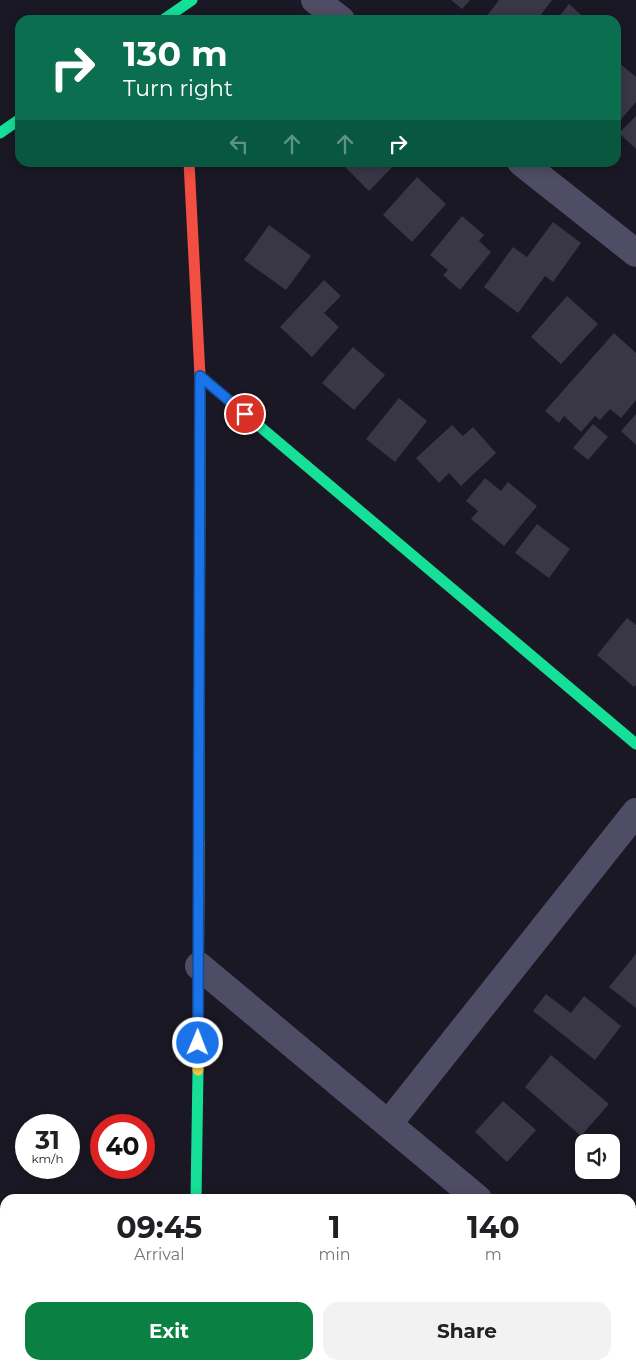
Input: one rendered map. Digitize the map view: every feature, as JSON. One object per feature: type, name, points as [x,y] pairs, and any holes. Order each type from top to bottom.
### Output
[{"type":"street","points":[[315,0],[334,15]]},
{"type":"street","points":[[0,132],[15,122]]},
{"type":"street","points":[[189,167],[200,376],[199,966],[196,1194]]},
{"type":"street","points":[[527,167],[636,253]]},
{"type":"street","points":[[200,376],[636,744]]},
{"type":"street","points":[[389,1123],[636,812]]},
{"type":"street","points":[[199,966],[472,1194]]},
{"type":"building","points":[[451,0],[470,0],[462,9]]},
{"type":"building","points":[[499,0],[552,0],[541,15],[488,15]]},
{"type":"building","points":[[569,4],[581,15],[560,15]]},
{"type":"building","points":[[621,64],[636,77],[636,102],[621,119]]},
{"type":"building","points":[[636,116],[636,149],[621,135],[621,131]]},
{"type":"building","points":[[345,167],[392,167],[369,191]]},
{"type":"building","points":[[417,177],[446,204],[412,242],[383,215]]},
{"type":"building","points":[[462,216],[484,235],[479,241],[491,252],[460,290],[443,275],[448,270],[430,255]]},
{"type":"building","points":[[553,222],[581,243],[553,282],[545,276],[518,313],[484,287],[513,247],[527,257]]},
{"type":"building","points":[[269,225],[311,256],[286,290],[244,260]]},
{"type":"building","points":[[324,280],[341,296],[324,313],[339,327],[312,357],[280,327]]},
{"type":"building","points":[[567,296],[598,324],[561,364],[531,337]]},
{"type":"building","points":[[614,333],[636,353],[636,400],[621,418],[610,409],[600,420],[595,416],[581,432],[564,416],[559,423],[545,411]]},
{"type":"building","points":[[353,347],[385,375],[354,410],[322,383]]},
{"type":"building","points":[[399,398],[427,421],[395,462],[366,439]]},
{"type":"building","points":[[636,414],[636,445],[621,431]]},
{"type":"building","points":[[593,424],[608,437],[588,460],[573,448]]},
{"type":"building","points":[[452,425],[463,436],[473,427],[496,453],[461,486],[449,473],[439,483],[416,458]]},
{"type":"building","points":[[485,478],[501,491],[508,482],[537,506],[504,546],[471,519],[478,511],[466,501]]},
{"type":"building","points":[[537,524],[570,549],[549,578],[515,553]]},
{"type":"building","points":[[627,618],[636,625],[636,685],[634,687],[597,655]]},
{"type":"building","points":[[636,954],[636,1008],[609,987]]},
{"type":"building","points":[[546,994],[571,1013],[584,996],[621,1026],[595,1060],[533,1011]]},
{"type":"building","points":[[551,1055],[609,1104],[583,1134],[579,1134],[525,1087]]},
{"type":"building","points":[[503,1101],[536,1130],[507,1162],[475,1132]]},
{"type":"traffic: fast","points":[[170,15],[192,0]]},
{"type":"traffic: fast","points":[[0,133],[15,122]]},
{"type":"traffic: fast","points":[[200,376],[636,744]]},
{"type":"traffic: fast","points":[[199,843],[200,403]]},
{"type":"traffic: fast","points":[[196,1194],[198,1070]]},
{"type":"traffic: slow","points":[[198,1070],[199,843]]},
{"type":"traffic: jam","points":[[189,167],[200,403]]},
{"type":"route","points":[[198,1043],[200,376],[245,414]]}]
